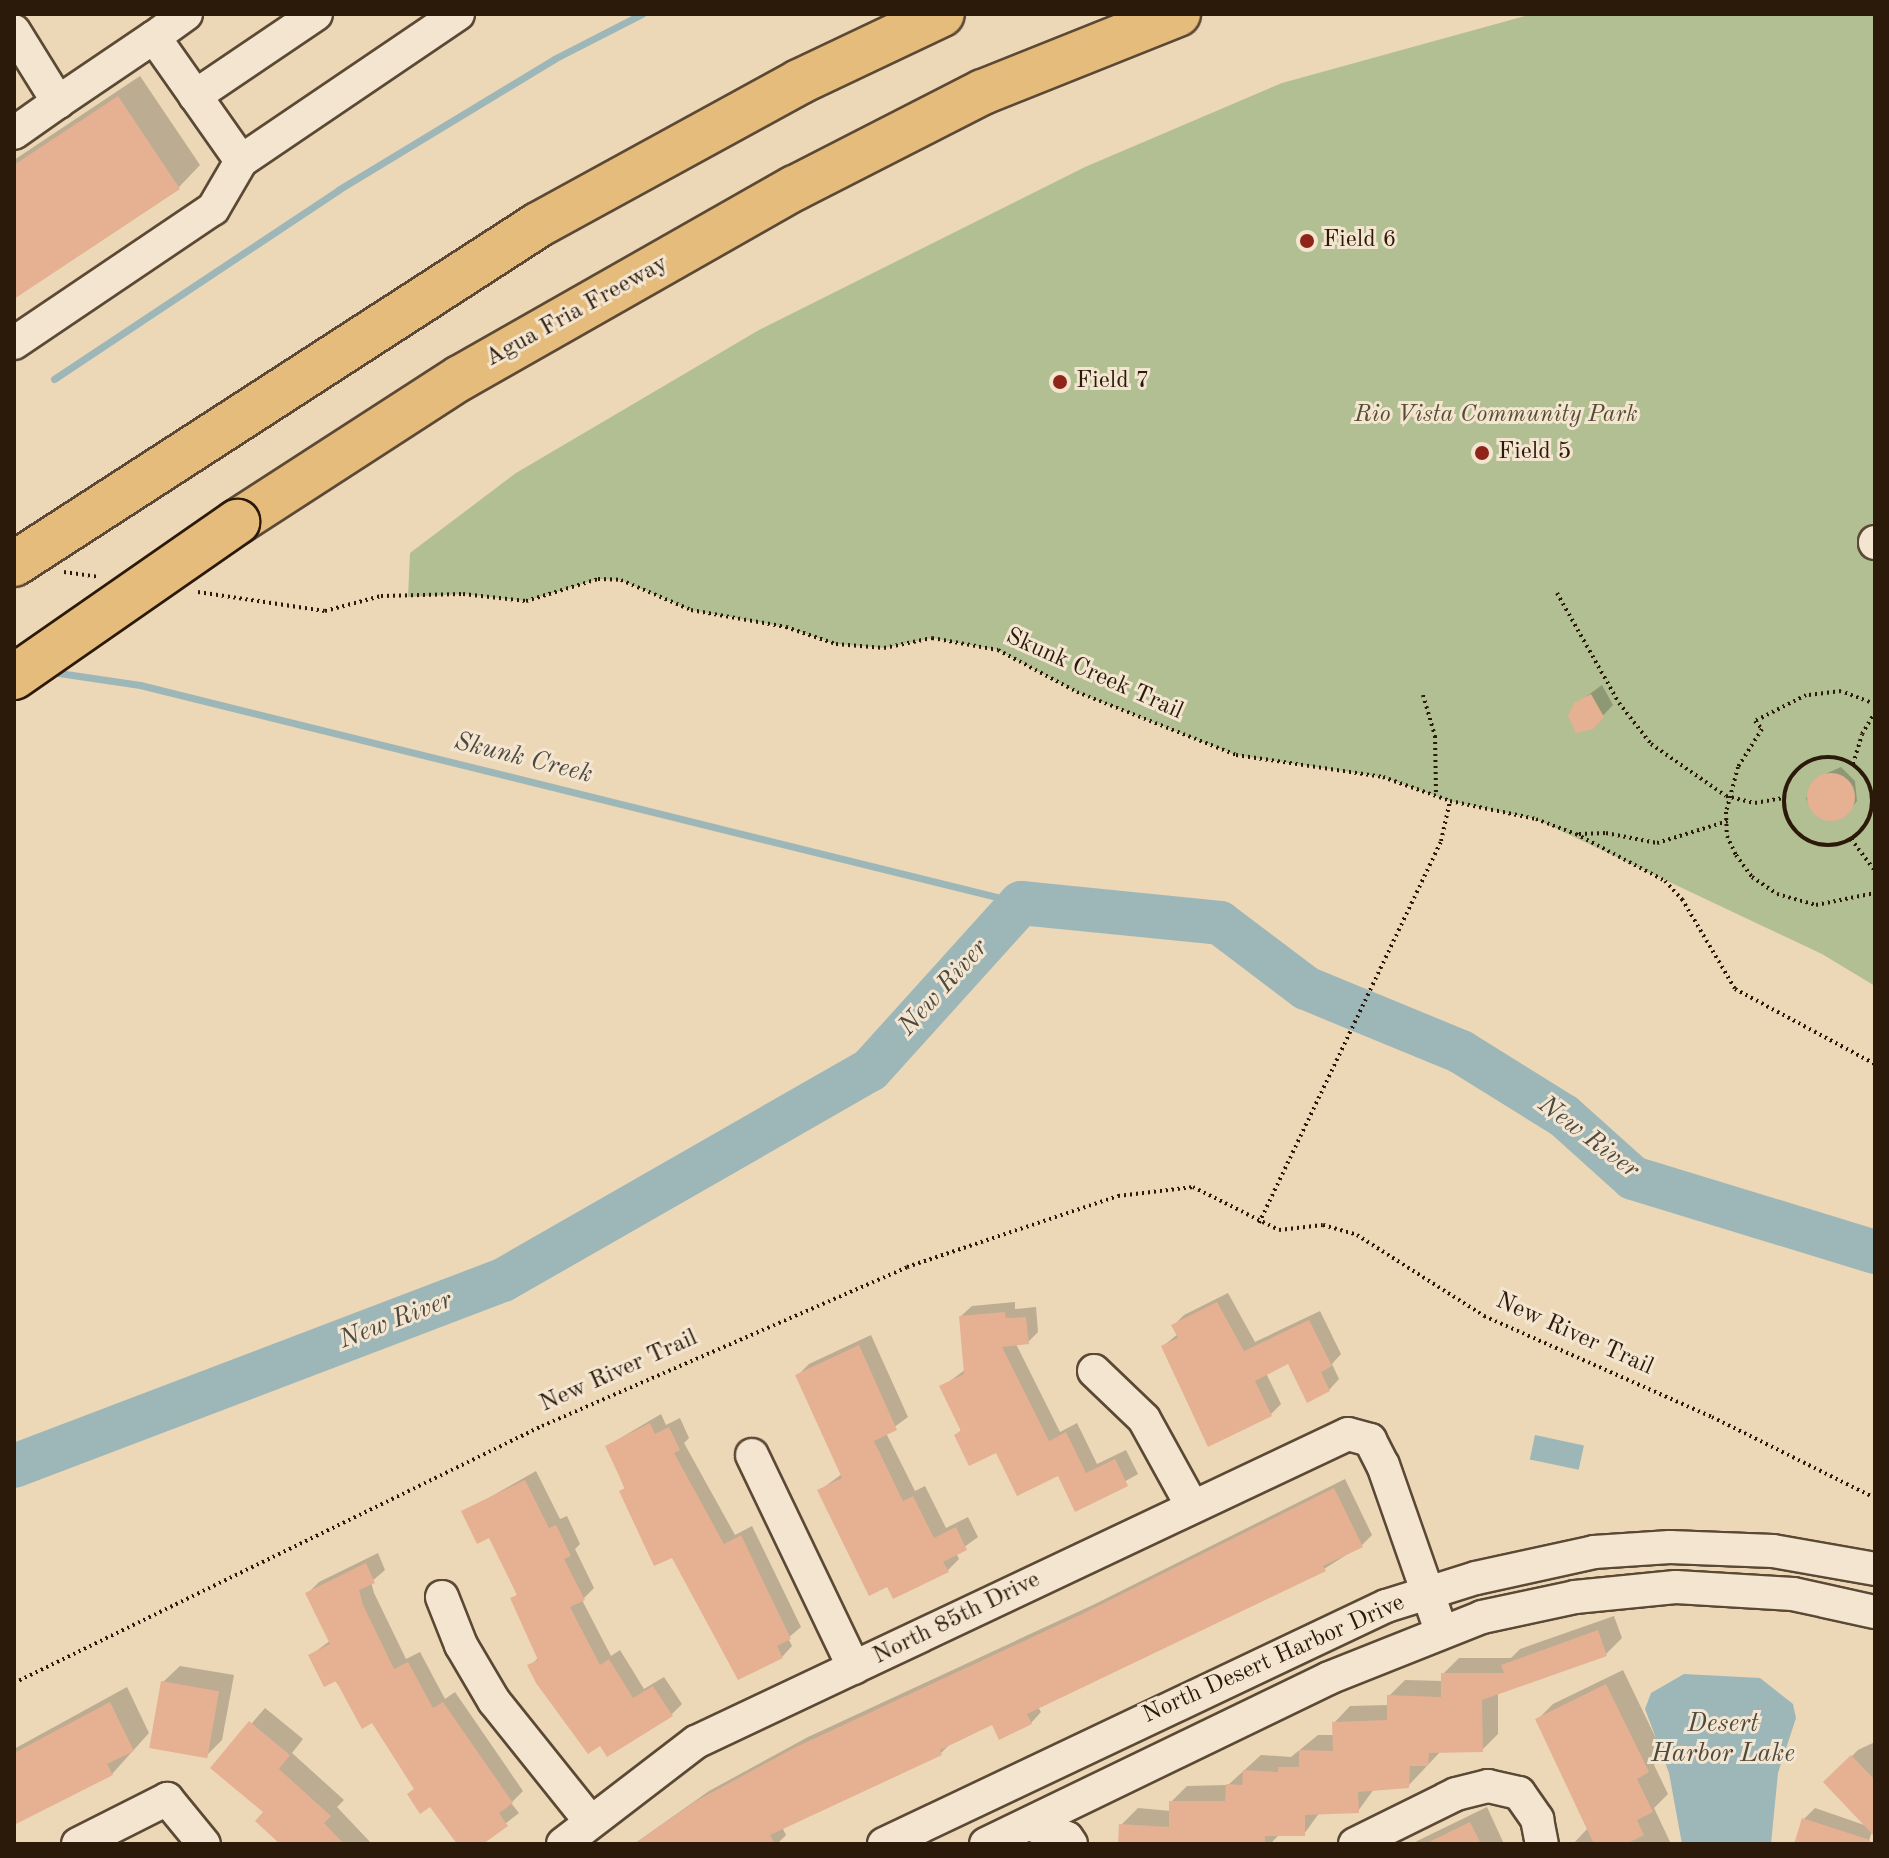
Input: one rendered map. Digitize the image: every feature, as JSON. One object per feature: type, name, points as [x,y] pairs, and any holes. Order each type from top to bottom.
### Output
[{"type":"highway","points":[[14,564],[96,507],[538,225],[799,82],[942,14]]},
{"type":"highway","name":"Agua Fria Freeway","points":[[14,677],[237,522],[460,378],[795,188],[983,92],[1178,14]]},
{"type":"street","points":[[14,133],[186,14]]},
{"type":"street","points":[[195,96],[316,14]]},
{"type":"street","points":[[14,343],[213,209],[241,161],[458,14]]},
{"type":"street","points":[[14,31],[58,102]]},
{"type":"street","points":[[154,37],[241,161]]},
{"type":"street","points":[[1094,1371],[1144,1419],[1192,1506]]},
{"type":"street","name":"North 85th Drive","points":[[563,1844],[696,1742],[1348,1434],[1370,1440],[1428,1592]]},
{"type":"street","points":[[752,1455],[854,1668]]},
{"type":"street","name":"North Desert Harbor Drive","points":[[884,1844],[1386,1606],[1515,1567],[1625,1549],[1773,1551],[1875,1569]]},
{"type":"street","name":"North Desert Harbor Drive","points":[[986,1844],[1025,1834],[1309,1688],[1441,1631],[1523,1606],[1676,1587],[1793,1594],[1875,1612]]},
{"type":"street","points":[[1428,1592],[1441,1631]]},
{"type":"street","points":[[442,1597],[461,1645],[494,1701],[590,1821]]},
{"type":"street","points":[[1009,1784],[1025,1834],[1067,1838],[1071,1844]]},
{"type":"street","points":[[1355,1844],[1456,1794],[1488,1786],[1519,1793],[1537,1819],[1542,1844]]},
{"type":"street","points":[[78,1844],[167,1799],[204,1844]]},
{"type":"path","name":"Skunk Creek Trail","points":[[215,595],[325,611],[381,596],[463,594],[526,601],[598,579],[621,580],[691,610],[786,627],[836,644],[884,648],[932,638],[998,650],[1077,692],[1236,755],[1383,777],[1450,801],[1536,819],[1576,834],[1665,881],[1682,899],[1735,989],[1875,1064]]},
{"type":"path","points":[[1557,593],[1638,731],[1726,796],[1755,803],[1784,798]]},
{"type":"path","points":[[1875,704],[1841,691],[1806,695],[1776,707],[1755,721],[1762,729],[1747,748],[1726,796],[1727,836],[1744,867],[1777,894],[1816,905],[1875,893]]},
{"type":"path","points":[[1423,695],[1435,736],[1436,795]]},
{"type":"path","points":[[1853,765],[1875,712]]},
{"type":"path","points":[[1835,757],[1853,765],[1869,784],[1873,799],[1862,829],[1851,839],[1835,845],[1804,838],[1793,827],[1784,798],[1788,784],[1807,762],[1835,757]]},
{"type":"path","points":[[1259,1223],[1441,841],[1450,801]]},
{"type":"path","points":[[1576,834],[1606,833],[1657,843],[1728,821]]},
{"type":"path","points":[[1851,839],[1875,871]]},
{"type":"path","name":"New River Trail","points":[[14,1683],[528,1433],[907,1267],[1118,1196],[1193,1187],[1259,1223],[1279,1230],[1323,1225],[1357,1235],[1484,1316],[1712,1417],[1875,1498]]},
{"type":"green space","name":"Rio Vista Community Park","points":[[1532,14],[1875,14],[1875,986],[1822,954],[1536,819],[1450,801],[1383,777],[1236,755],[1077,692],[998,650],[932,638],[884,648],[836,644],[786,627],[691,610],[621,580],[598,579],[526,601],[463,594],[408,597],[410,553],[516,473],[759,330],[1085,167],[1282,83]]},
{"type":"water","points":[[1535,1435],[1584,1445],[1579,1470],[1530,1459]]},
{"type":"water","name":"Desert Harbor Lake","points":[[1684,1674],[1760,1678],[1793,1704],[1796,1718],[1778,1773],[1771,1844],[1682,1844],[1669,1773],[1645,1709],[1651,1693]]},
{"type":"building","points":[[118,96],[180,189],[14,299],[14,165]]},
{"type":"building","points":[[1591,694],[1604,717],[1593,729],[1576,733],[1568,716],[1574,703]]},
{"type":"building","points":[[1831,773],[1848,780],[1855,797],[1848,814],[1831,821],[1814,814],[1807,797],[1814,780]]},
{"type":"building","points":[[1217,1302],[1244,1351],[1309,1320],[1332,1366],[1321,1372],[1330,1391],[1307,1403],[1288,1364],[1255,1381],[1272,1416],[1208,1447],[1161,1346],[1178,1338],[1171,1325]]},
{"type":"building","points":[[1005,1312],[1006,1318],[1026,1317],[1029,1344],[1002,1347],[1049,1441],[1066,1432],[1086,1473],[1115,1459],[1128,1486],[1075,1512],[1058,1476],[1017,1496],[996,1453],[969,1466],[954,1435],[961,1431],[939,1386],[964,1374],[959,1316]]},
{"type":"building","points":[[859,1345],[897,1430],[874,1441],[903,1501],[913,1496],[934,1538],[956,1527],[967,1550],[943,1562],[949,1572],[893,1599],[887,1587],[869,1596],[817,1490],[842,1478],[795,1375]]},
{"type":"building","points":[[650,1423],[655,1434],[669,1427],[680,1450],[674,1453],[724,1544],[741,1535],[791,1639],[777,1646],[783,1658],[738,1680],[672,1558],[654,1566],[619,1491],[625,1488],[605,1446]]},
{"type":"building","points":[[525,1480],[549,1528],[556,1525],[571,1556],[564,1559],[585,1600],[570,1607],[600,1665],[609,1659],[633,1698],[653,1686],[673,1716],[607,1757],[600,1746],[588,1754],[536,1683],[527,1665],[538,1660],[510,1598],[517,1595],[489,1538],[477,1544],[461,1511]]},
{"type":"building","points":[[1334,1488],[1363,1547],[1323,1566],[1326,1571],[1027,1714],[1032,1724],[999,1740],[992,1725],[940,1750],[942,1755],[770,1835],[775,1844],[634,1844],[696,1801],[796,1747],[1082,1614]]},
{"type":"building","points":[[366,1563],[375,1583],[359,1590],[363,1605],[394,1669],[408,1662],[433,1708],[443,1702],[513,1803],[499,1813],[508,1826],[483,1844],[457,1844],[430,1807],[420,1814],[407,1794],[414,1789],[372,1723],[362,1729],[336,1681],[324,1687],[308,1655],[330,1644],[305,1593]]},
{"type":"building","points":[[1598,1630],[1607,1656],[1482,1700],[1483,1752],[1429,1753],[1428,1766],[1410,1766],[1409,1788],[1358,1792],[1359,1813],[1305,1815],[1305,1836],[1265,1836],[1265,1844],[1118,1844],[1119,1824],[1169,1827],[1169,1801],[1225,1801],[1226,1784],[1242,1785],[1243,1770],[1278,1772],[1278,1767],[1299,1767],[1299,1750],[1333,1751],[1332,1722],[1387,1720],[1387,1695],[1441,1697],[1441,1673],[1504,1673],[1501,1665]]},
{"type":"building","points":[[161,1681],[219,1691],[207,1758],[149,1748]]},
{"type":"building","points":[[1606,1684],[1649,1772],[1637,1779],[1653,1812],[1637,1820],[1644,1835],[1626,1844],[1594,1844],[1535,1719]]},
{"type":"building","points":[[110,1702],[134,1751],[107,1764],[113,1775],[14,1825],[14,1753]]},
{"type":"building","points":[[249,1721],[290,1755],[279,1769],[331,1816],[324,1823],[344,1844],[280,1844],[255,1821],[263,1812],[210,1768]]},
{"type":"building","points":[[1851,1755],[1875,1780],[1875,1837],[1823,1782]]},
{"type":"building","points":[[1802,1818],[1870,1840],[1870,1844],[1794,1844]]},
{"type":"building","points":[[1470,1822],[1481,1844],[1425,1844]]},
{"type":"waterway","points":[[54,379],[338,190],[554,59],[642,14]]},
{"type":"waterway","name":"Skunk Creek","points":[[52,672],[140,685],[1021,903]]},
{"type":"waterway","name":"New River","points":[[14,1466],[503,1280],[870,1070],[1021,903],[1220,923],[1306,988],[1461,1052],[1564,1116],[1633,1178],[1875,1252]]},
{"type":"place","name":"Field 6","points":[[1307,241]]},
{"type":"place","name":"Field 7","points":[[1060,382]]},
{"type":"place","name":"Field 5","points":[[1482,453]]}]
